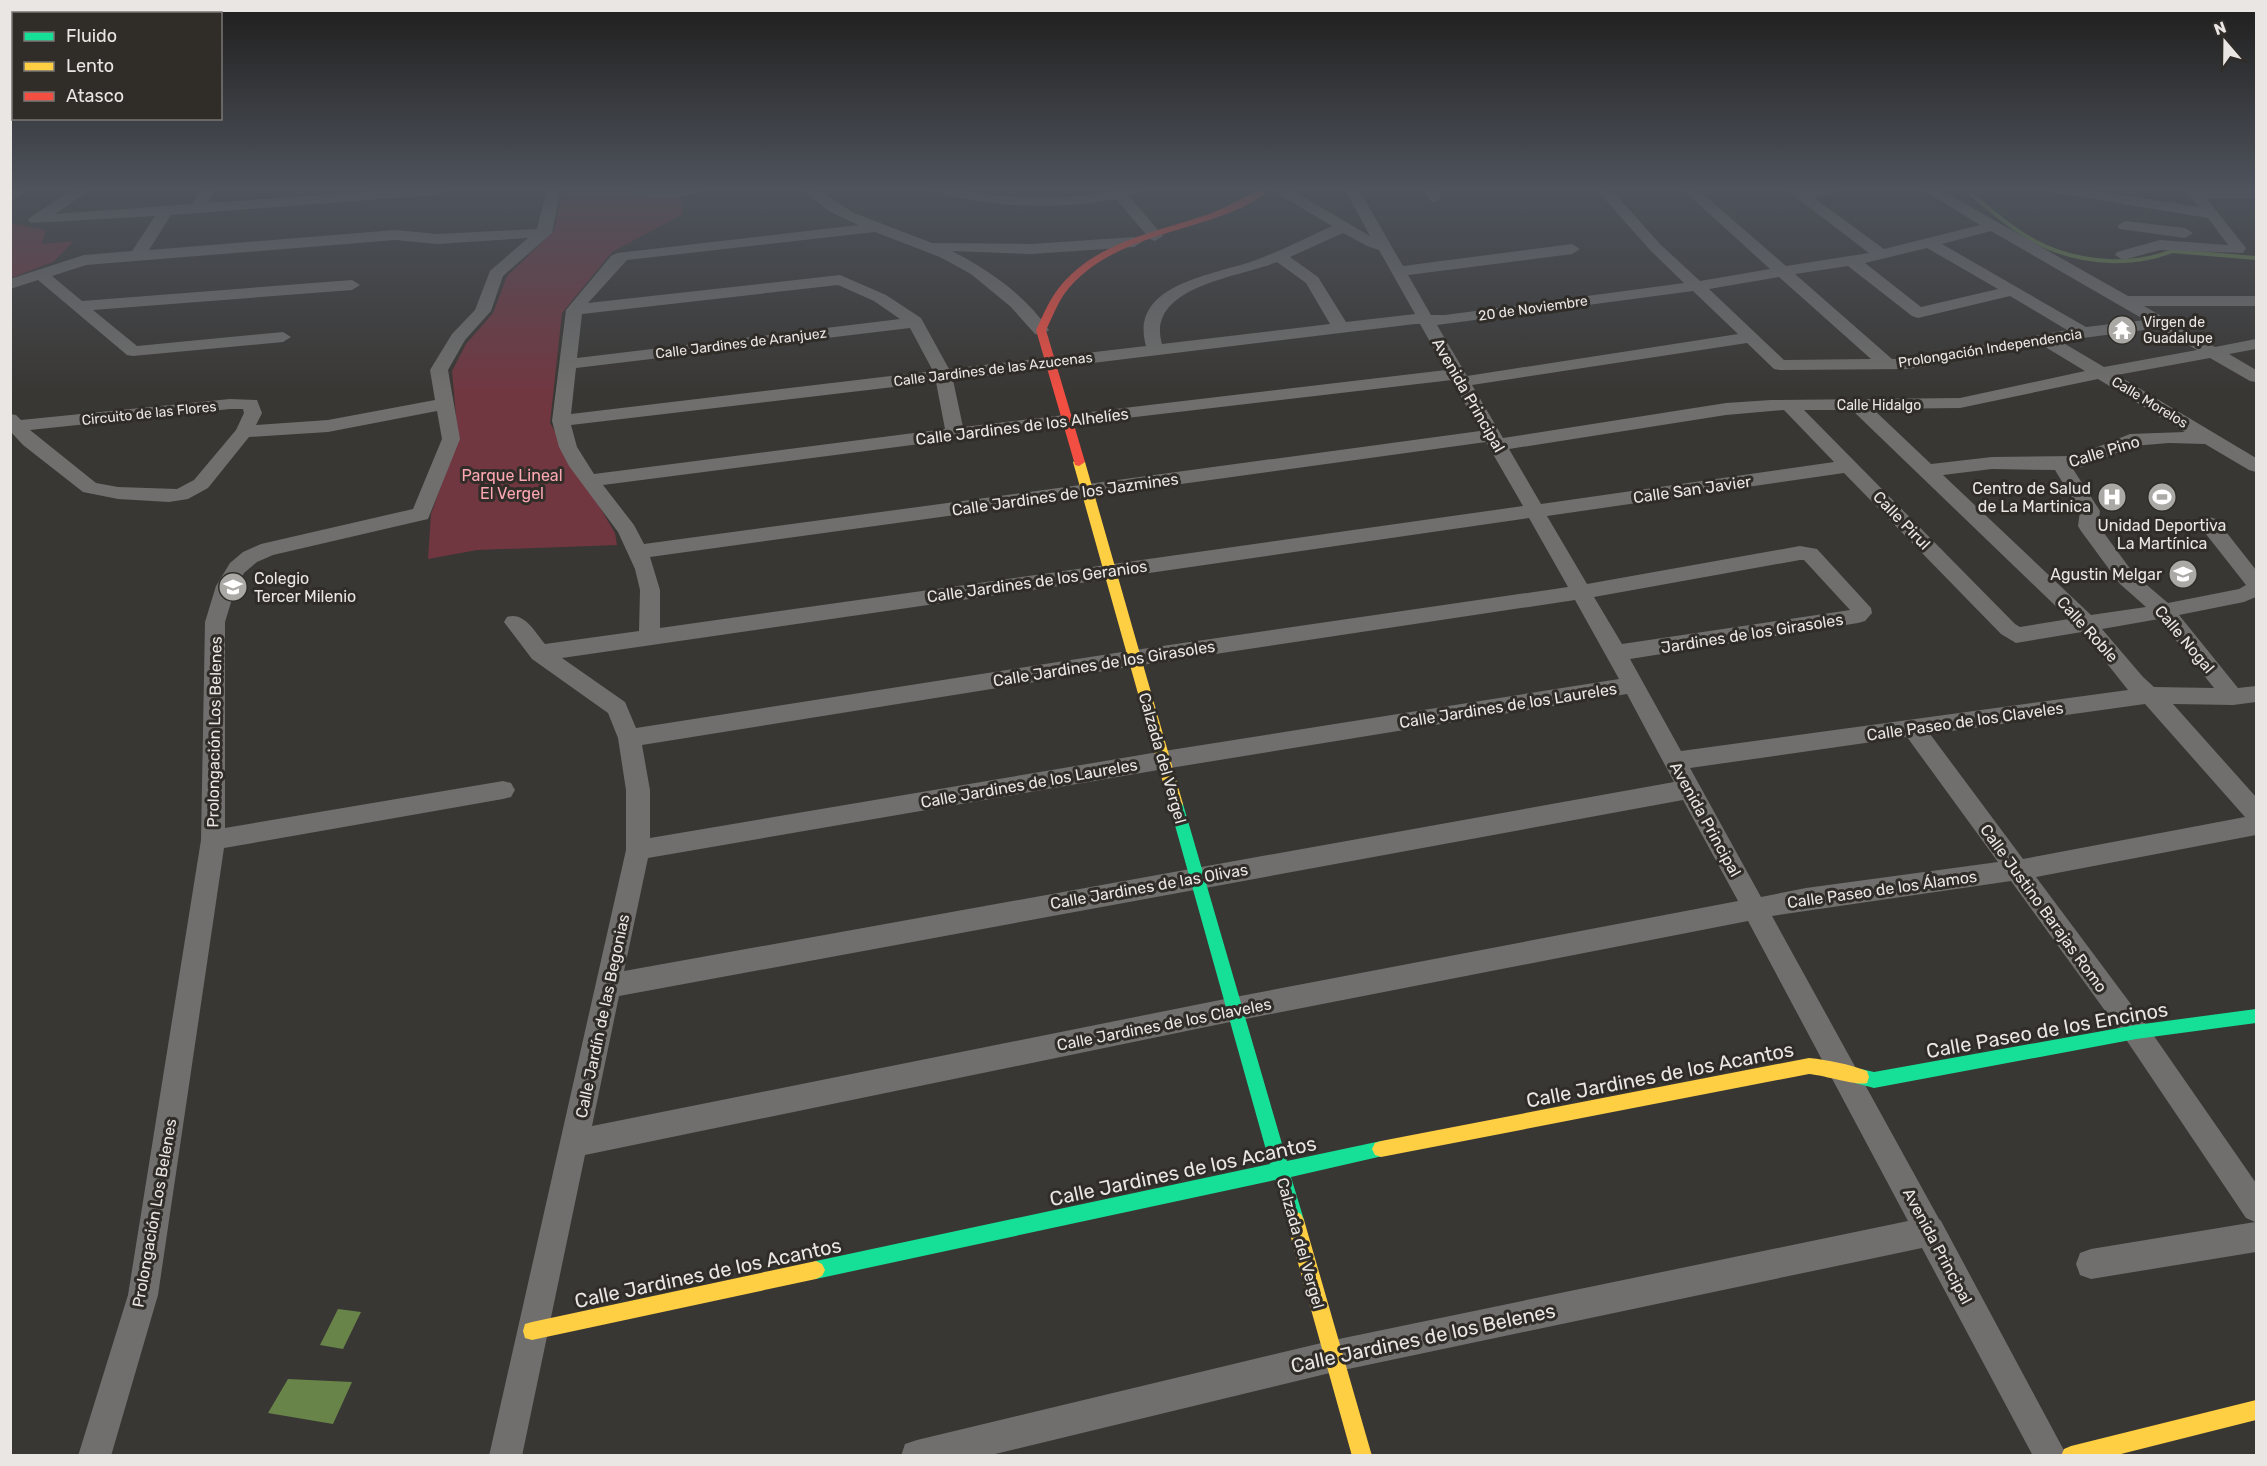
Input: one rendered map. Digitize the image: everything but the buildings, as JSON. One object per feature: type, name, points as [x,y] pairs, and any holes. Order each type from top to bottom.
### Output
[{"type":"street","points":[[10,284],[84,260],[123,256]]},
{"type":"street","name":"Prolongación Los Belenes","points":[[94,1455],[143,1294],[213,840],[215,622],[226,586],[237,568],[250,556],[268,549],[421,514],[451,439],[439,370],[458,338],[483,311],[496,274],[517,256]]},
{"type":"street","points":[[622,256],[617,259],[574,310],[561,421],[568,447],[588,482],[627,530],[645,569],[650,590],[649,636]]},
{"type":"street","name":"Calzada del Vergel","points":[[951,256],[1006,290],[1026,309],[1041,330],[1362,1455]]},
{"type":"street","points":[[1041,330],[1052,307],[1078,273],[1102,256]]},
{"type":"street","points":[[1156,351],[1151,331],[1153,318],[1160,306],[1171,295],[1208,279],[1279,256]]},
{"type":"street","points":[[1281,256],[1312,280],[1341,328]]},
{"type":"street","name":"Avenida Principal","points":[[1390,256],[1616,653],[2051,1455]]},
{"type":"street","points":[[1399,272],[1516,256]]},
{"type":"street","points":[[1665,256],[1751,337]]},
{"type":"street","points":[[1765,256],[1887,364]]},
{"type":"street","name":"20 de Noviembre","points":[[1426,319],[1445,320],[1696,286],[1869,256]]},
{"type":"street","points":[[1952,256],[2083,332]]},
{"type":"street","points":[[2048,256],[2256,377]]},
{"type":"street","points":[[1851,260],[1918,313],[2011,291]]},
{"type":"street","points":[[40,274],[133,351],[283,337]]},
{"type":"street","points":[[574,310],[840,280],[880,298],[915,322],[943,374],[955,434]]},
{"type":"street","points":[[79,306],[352,285]]},
{"type":"street","points":[[2128,301],[2256,301]]},
{"type":"street","name":"Calle Jardines de las Azucenas","points":[[561,421],[1050,361],[1156,351],[1426,319]]},
{"type":"street","name":"Calle Jardines de Aranjuez","points":[[567,363],[915,322]]},
{"type":"street","name":"Prolongación Independencia","points":[[1751,337],[1780,365],[1909,364],[2083,332],[2163,323]]},
{"type":"street","points":[[1459,378],[1751,337]]},
{"type":"street","name":"Calle Morelos","points":[[2044,339],[2256,466]]},
{"type":"street","name":"Calle Hidalgo","points":[[1496,440],[1726,409],[1789,405],[1960,403],[2101,373],[2256,344]]},
{"type":"street","name":"Calle Jardines de los Alhelíes","points":[[588,482],[1067,419],[1459,378]]},
{"type":"street","name":"Circuito de las Flores","points":[[14,422],[157,413],[230,404],[251,405],[253,414],[244,432]]},
{"type":"street","points":[[14,422],[29,441],[90,488],[118,493],[169,496],[181,495],[201,484],[244,432],[328,426],[444,404]]},
{"type":"street","name":"Calle Pirul","points":[[1789,405],[2008,629],[2016,634],[2086,623]]},
{"type":"street","name":"Calle Roble","points":[[1858,405],[2086,623],[2135,683],[2163,708],[2256,813]]},
{"type":"street","name":"Calle Pino","points":[[1927,471],[1992,463],[2061,464],[2078,462],[2130,440],[2169,437],[2210,438]]},
{"type":"street","name":"Calle Jardines de los Jazmines","points":[[638,552],[1087,491],[1496,440]]},
{"type":"street","points":[[10,451],[29,441]]},
{"type":"street","name":"Calle Nogal","points":[[2061,464],[2090,511],[2088,526],[2127,579],[2164,610],[2233,697]]},
{"type":"street","name":"Calle San Javier","points":[[1536,512],[1849,465]]},
{"type":"street","name":"Calle Jardines de los Geranios","points":[[540,652],[1110,570],[1536,512]]},
{"type":"street","points":[[2209,524],[2256,583]]},
{"type":"street","name":"Jardines de los Girasoles","points":[[1580,592],[1800,553],[1810,554],[1861,608],[1862,613],[1847,618],[1616,653]]},
{"type":"street","points":[[2086,623],[2244,595],[2256,589]]},
{"type":"street","name":"Calle Jardines de los Girasoles","points":[[629,738],[1135,658],[1580,592]]},
{"type":"street","name":"Calle Jardín de las Begonias","points":[[505,1455],[638,850],[638,790],[629,738],[617,708],[540,652],[514,622]]},
{"type":"street","name":"Calle Jardines de los Laureles","points":[[638,850],[1164,760],[1633,686]]},
{"type":"street","name":"Calle Paseo de los Claveles","points":[[1675,761],[2149,695],[2233,697],[2256,694]]},
{"type":"street","name":"Calle Justino Barajas Romo","points":[[1912,728],[2136,1032],[2256,1208]]},
{"type":"street","name":"Calle Jardines de las Olivas","points":[[608,986],[1690,789]]},
{"type":"street","points":[[213,840],[503,790]]},
{"type":"street","name":"Calle Paseo de los Álamos","points":[[1755,909],[1806,899],[2017,870],[2256,825]]},
{"type":"street","name":"Calle Jardines de los Claveles","points":[[574,1143],[1235,1009],[1755,909]]},
{"type":"street","name":"Calle Paseo de los Encinos","points":[[1844,1073],[1874,1080],[2136,1032],[2256,1016]]},
{"type":"street","name":"Calle Jardines de los Acantos","points":[[532,1331],[1281,1169],[1809,1066],[1826,1066],[1844,1073]]},
{"type":"street","name":"Calle Jardines de los Belenes","points":[[917,1455],[1334,1356],[1931,1231]]},
{"type":"street","points":[[2091,1264],[2256,1238]]},
{"type":"street","points":[[2071,1455],[2256,1410]]},
{"type":"green space","points":[[11,256],[59,256],[53,262],[11,278]]},
{"type":"green space","name":"Parque Lineal El Vergel","points":[[527,256],[608,256],[562,313],[550,423],[615,533],[617,545],[477,550],[428,559],[431,514],[458,439],[452,371],[466,344],[493,313],[507,276]]},
{"type":"shaded area","points":[[338,1309],[361,1312],[343,1349],[320,1345]]},
{"type":"shaded area","points":[[288,1379],[352,1382],[333,1424],[268,1413]]},
{"type":"waterway","points":[[2075,256],[2109,261],[2155,256]]},
{"type":"waterway","points":[[2237,256],[2256,258]]},
{"type":"traffic: fast","points":[[1176,804],[1295,1220]]},
{"type":"traffic: fast","points":[[1861,1077],[1874,1080],[2136,1032],[2256,1016]]},
{"type":"traffic: fast","points":[[816,1270],[1381,1149]]},
{"type":"traffic: slow","points":[[1079,462],[1176,804]]},
{"type":"traffic: slow","points":[[1381,1149],[1809,1066],[1825,1067],[1861,1077]]},
{"type":"traffic: slow","points":[[1295,1220],[1362,1456]]},
{"type":"traffic: slow","points":[[532,1331],[816,1270]]},
{"type":"traffic: slow","points":[[2071,1456],[2256,1410]]},
{"type":"traffic: jam","points":[[1079,462],[1041,330],[1063,289],[1078,273],[1102,256]]},
{"type":"place","name":"Virgen de Guadalupe","points":[[2122,330]]},
{"type":"place","name":"Centro de Salud de La Martinica","points":[[2112,497]]},
{"type":"place","name":"Unidad Deportiva La Martínica","points":[[2162,497]]},
{"type":"place","name":"Agustin Melgar","points":[[2183,574]]},
{"type":"place","name":"Colegio Tercer Milenio","points":[[233,587]]}]
